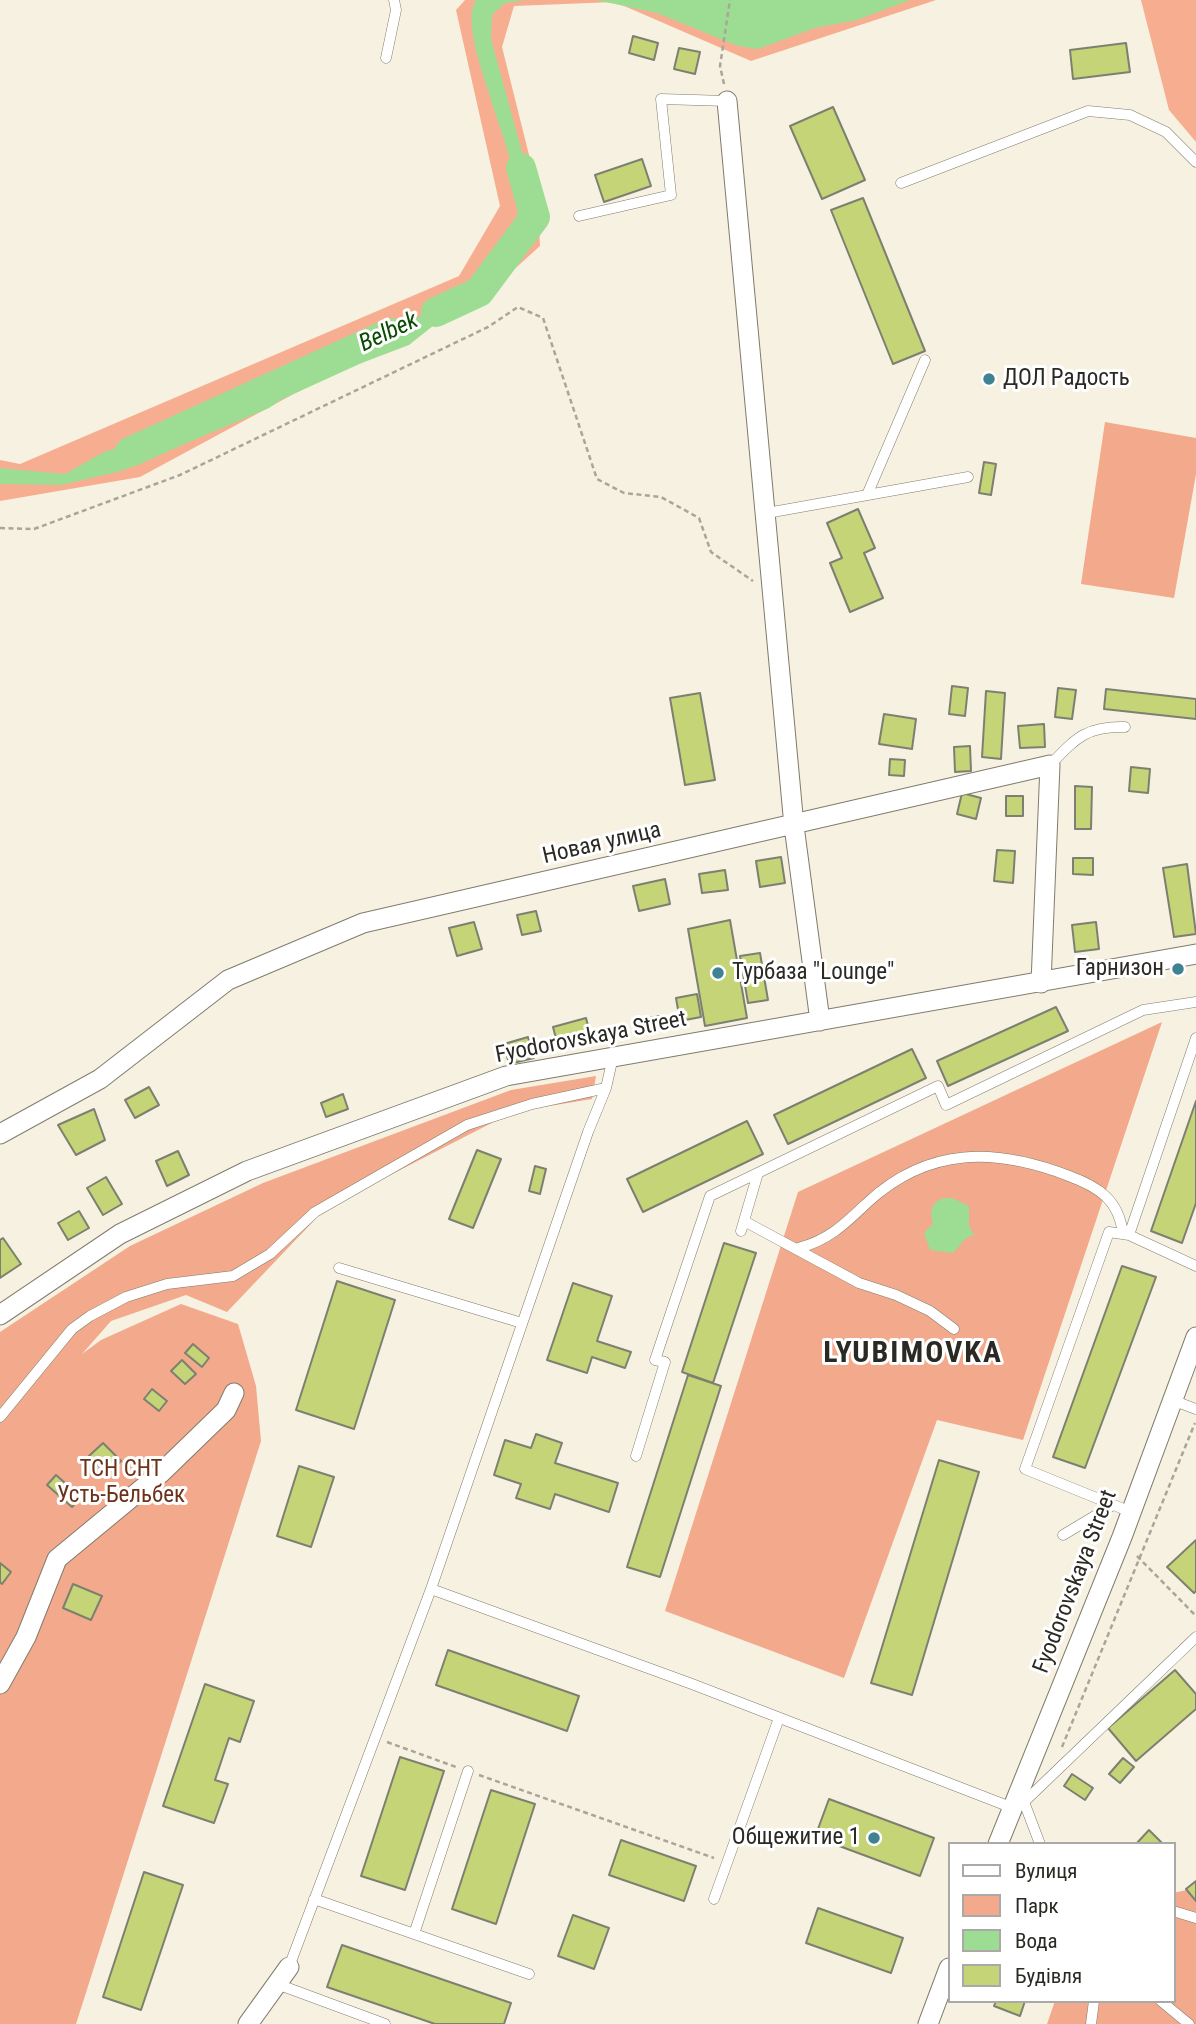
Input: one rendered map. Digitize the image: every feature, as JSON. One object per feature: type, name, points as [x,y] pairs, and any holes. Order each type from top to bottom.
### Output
[{"type":"street","points":[[727,101],[794,825],[820,1021]]},
{"type":"street","points":[[1041,983],[1050,765]]},
{"type":"street","name":"Новая улица","points":[[0,1134],[100,1079],[228,980],[363,923],[1050,765]]},
{"type":"street","name":"Fyodorovskaya Street","points":[[0,1315],[120,1234],[247,1171],[506,1076],[1196,954]]},
{"type":"street","name":"Fyodorovskaya Street","points":[[999,1842],[1019,1805],[1122,1537],[1122,1509],[1172,1400],[1196,1337]]},
{"type":"street","points":[[0,1684],[26,1637],[57,1559],[162,1473],[226,1410],[234,1393]]},
{"type":"street","points":[[248,2024],[289,1967]]},
{"type":"street","points":[[928,2024],[948,1971]]},
{"type":"lane","points":[[386,58],[396,10],[394,0]]},
{"type":"lane","points":[[579,216],[671,195],[661,99],[727,101]]},
{"type":"lane","points":[[901,183],[1088,111],[1130,115],[1166,132],[1196,162]]},
{"type":"lane","points":[[867,495],[925,360]]},
{"type":"lane","points":[[767,513],[968,477]]},
{"type":"lane","points":[[1050,765],[1084,734],[1101,727],[1125,727]]},
{"type":"lane","points":[[636,1456],[665,1362],[655,1360],[710,1196],[937,1086],[946,1105],[1143,1010],[1196,1002]]},
{"type":"lane","points":[[1126,1234],[1196,1038]]},
{"type":"lane","points":[[289,1967],[431,1589],[606,1088],[613,1056]]},
{"type":"lane","points":[[0,1418],[72,1329],[90,1316],[126,1297],[167,1283],[233,1276],[270,1254],[315,1212],[467,1125],[532,1104],[606,1088]]},
{"type":"lane","points":[[797,1248],[827,1238],[895,1180],[954,1157],[992,1157],[1056,1171],[1091,1184],[1121,1213],[1126,1234]]},
{"type":"lane","points":[[758,1172],[743,1226],[797,1248],[859,1283],[896,1295],[930,1311],[954,1329]]},
{"type":"lane","points":[[1122,1509],[1025,1469],[1109,1232],[1126,1234],[1196,1265]]},
{"type":"lane","points":[[339,1268],[522,1323]]},
{"type":"lane","points":[[1172,1400],[1196,1409]]},
{"type":"lane","points":[[1063,1535],[1122,1509]]},
{"type":"lane","points":[[431,1589],[1019,1805],[1039,1842]]},
{"type":"lane","points":[[1019,1805],[1196,1637]]},
{"type":"lane","points":[[714,1899],[779,1718]]},
{"type":"lane","points":[[414,1934],[468,1771]]},
{"type":"lane","points":[[314,1899],[529,1974]]},
{"type":"lane","points":[[1175,1912],[1196,1918]]},
{"type":"lane","points":[[277,1984],[385,2024]]},
{"type":"lane","points":[[1091,2024],[1094,2003]]},
{"type":"lane","points":[[1163,2003],[1189,2024]]},
{"type":"path","points":[[727,101],[720,66],[730,0]]},
{"type":"path","points":[[0,528],[34,529],[180,475],[488,327],[518,307],[543,318],[597,479],[624,493],[661,497],[699,518],[711,552],[762,588],[772,602]]},
{"type":"path","points":[[1061,1748],[1196,1420]]},
{"type":"path","points":[[1122,1537],[1196,1616]]},
{"type":"path","points":[[374,1738],[727,1862]]},
{"type":"green space","points":[[1105,422],[1196,438],[1196,474],[1174,598],[1081,584]]},
{"type":"green space","points":[[1162,1022],[1023,1440],[937,1420],[844,1678],[665,1611],[798,1192]]},
{"type":"green space","name":"ТСН СНТ Усть-Бельбек","points":[[596,1076],[592,1099],[513,1112],[326,1208],[227,1312],[186,1295],[111,1321],[82,1354],[101,1340],[181,1304],[238,1324],[256,1386],[261,1441],[76,2024],[0,2024],[0,1332],[130,1246],[263,1183],[511,1090]]},
{"type":"green space","points":[[1196,1888],[1196,2024],[1047,2024],[1054,2003],[1175,2003],[1175,1893]]},
{"type":"shaded area","points":[[465,0],[936,0],[751,61],[615,2],[514,6],[502,47],[537,187],[540,246],[499,283],[140,477],[0,501],[0,460],[20,464],[459,276],[500,206],[456,10]]},
{"type":"shaded area","points":[[1141,0],[1196,0],[1196,142],[1169,110]]},
{"type":"water","points":[[476,0],[526,0],[505,3],[492,15],[491,39],[533,192],[530,245],[512,263],[409,345],[301,386],[269,408],[121,471],[61,485],[0,484],[0,468],[65,474],[104,452],[159,435],[168,435],[314,370],[387,334],[456,295],[479,275],[504,247],[513,232],[517,217],[517,199],[511,162],[475,45],[472,19]]},
{"type":"water","points":[[596,0],[712,0],[759,8],[786,0],[910,0],[857,20],[815,28],[758,49],[738,46],[657,13]]},
{"type":"water","points":[[943,1198],[952,1198],[969,1206],[969,1226],[974,1235],[966,1238],[953,1253],[930,1250],[924,1233],[933,1223],[931,1211],[934,1205]]},
{"type":"building","points":[[633,36],[658,43],[654,60],[629,53]]},
{"type":"building","points":[[1126,43],[1130,72],[1073,79],[1070,50]]},
{"type":"building","points":[[679,48],[700,52],[695,74],[674,69]]},
{"type":"building","points":[[833,107],[865,180],[822,199],[790,126]]},
{"type":"building","points":[[642,159],[651,186],[604,202],[595,175]]},
{"type":"building","points":[[863,198],[925,351],[893,364],[831,210]]},
{"type":"building","points":[[984,462],[996,464],[991,495],[979,493]]},
{"type":"building","points":[[858,509],[875,548],[864,553],[883,598],[850,612],[830,563],[842,558],[827,523]]},
{"type":"building","points":[[952,686],[968,688],[965,716],[949,714]]},
{"type":"building","points":[[1058,688],[1076,690],[1072,719],[1055,717]]},
{"type":"building","points":[[1106,689],[1196,699],[1196,719],[1104,709]]},
{"type":"building","points":[[986,691],[1005,693],[1001,759],[982,757]]},
{"type":"building","points":[[700,693],[715,780],[685,785],[670,698]]},
{"type":"building","points":[[884,714],[916,719],[912,749],[879,744]]},
{"type":"building","points":[[1044,724],[1045,747],[1020,748],[1018,726]]},
{"type":"building","points":[[970,746],[971,771],[955,772],[954,747]]},
{"type":"building","points":[[890,759],[905,760],[904,776],[889,775]]},
{"type":"building","points":[[1131,767],[1150,769],[1148,793],[1129,791]]},
{"type":"building","points":[[1075,786],[1092,787],[1091,829],[1075,829]]},
{"type":"building","points":[[962,793],[981,798],[976,819],[957,814]]},
{"type":"building","points":[[1006,796],[1023,796],[1023,816],[1006,816]]},
{"type":"building","points":[[997,850],[1015,851],[1013,883],[994,881]]},
{"type":"building","points":[[781,857],[785,883],[760,887],[756,861]]},
{"type":"building","points":[[1073,858],[1093,858],[1093,875],[1073,874]]},
{"type":"building","points":[[1187,864],[1196,934],[1174,937],[1163,868]]},
{"type":"building","points":[[725,870],[728,890],[702,893],[699,874]]},
{"type":"building","points":[[665,879],[670,904],[639,911],[633,886]]},
{"type":"building","points":[[536,911],[541,931],[522,935],[517,915]]},
{"type":"building","name":"Турбаза \"Lounge\"","points":[[730,920],[747,1018],[705,1026],[688,929]]},
{"type":"building","points":[[474,922],[482,949],[457,956],[449,928]]},
{"type":"building","points":[[1096,922],[1099,949],[1075,952],[1072,925]]},
{"type":"building","points":[[760,953],[768,1000],[748,1003],[740,956]]},
{"type":"building","points":[[697,994],[701,1017],[680,1021],[676,998]]},
{"type":"building","points":[[1056,1007],[1068,1031],[948,1086],[937,1061]]},
{"type":"building","points":[[660,1016],[662,1028],[638,1032],[637,1020]]},
{"type":"building","points":[[586,1018],[592,1041],[559,1050],[553,1027]]},
{"type":"building","points":[[528,1037],[534,1058],[509,1064],[504,1044]]},
{"type":"building","points":[[912,1049],[926,1078],[788,1144],[774,1115]]},
{"type":"building","points":[[149,1087],[159,1105],[135,1118],[125,1100]]},
{"type":"building","points":[[343,1094],[348,1109],[326,1117],[321,1103]]},
{"type":"building","points":[[1196,1101],[1196,1203],[1182,1243],[1151,1231]]},
{"type":"building","points":[[94,1109],[105,1140],[76,1155],[58,1125]]},
{"type":"building","points":[[747,1121],[763,1154],[643,1212],[627,1179]]},
{"type":"building","points":[[477,1150],[501,1159],[473,1228],[449,1219]]},
{"type":"building","points":[[178,1151],[189,1175],[167,1186],[156,1161]]},
{"type":"building","points":[[535,1166],[546,1169],[540,1194],[529,1191]]},
{"type":"building","points":[[106,1177],[122,1204],[103,1215],[87,1188]]},
{"type":"building","points":[[79,1211],[89,1228],[68,1240],[58,1223]]},
{"type":"building","points":[[3,1238],[21,1264],[0,1278],[0,1240]]},
{"type":"building","points":[[724,1243],[756,1253],[713,1383],[682,1372]]},
{"type":"building","points":[[1122,1266],[1156,1277],[1085,1468],[1053,1457]]},
{"type":"building","points":[[337,1281],[395,1300],[354,1429],[296,1410]]},
{"type":"building","points":[[573,1283],[612,1296],[597,1341],[631,1352],[625,1368],[592,1357],[587,1373],[547,1360]]},
{"type":"building","points":[[193,1344],[209,1358],[202,1367],[185,1353]]},
{"type":"building","points":[[182,1360],[196,1374],[185,1384],[171,1371]]},
{"type":"building","points":[[688,1375],[721,1386],[660,1577],[627,1567]]},
{"type":"building","points":[[152,1389],[167,1401],[159,1411],[144,1399]]},
{"type":"building","points":[[536,1434],[562,1443],[555,1463],[618,1483],[609,1512],[555,1494],[550,1509],[516,1498],[521,1484],[494,1475],[505,1440],[531,1448]]},
{"type":"building","points":[[103,1443],[121,1461],[107,1474],[89,1456]]},
{"type":"building","points":[[939,1460],[979,1472],[912,1695],[871,1683]]},
{"type":"building","points":[[299,1466],[334,1477],[311,1547],[277,1536]]},
{"type":"building","points":[[56,1475],[81,1497],[72,1507],[47,1485]]},
{"type":"building","points":[[1196,1540],[1196,1591],[1194,1593],[1167,1567]]},
{"type":"building","points":[[0,1563],[11,1572],[2,1584],[0,1582]]},
{"type":"building","points":[[73,1584],[102,1596],[91,1620],[63,1608]]},
{"type":"building","points":[[448,1650],[579,1696],[567,1731],[436,1685]]},
{"type":"building","points":[[1175,1670],[1196,1694],[1196,1709],[1136,1761],[1108,1728]]},
{"type":"building","points":[[205,1684],[254,1701],[240,1742],[229,1738],[215,1780],[228,1784],[214,1823],[163,1806]]},
{"type":"building","points":[[400,1757],[444,1771],[405,1890],[361,1876]]},
{"type":"building","points":[[1123,1758],[1134,1767],[1120,1783],[1109,1774]]},
{"type":"building","points":[[1072,1774],[1093,1788],[1085,1800],[1064,1786]]},
{"type":"building","points":[[491,1790],[535,1804],[496,1924],[452,1909]]},
{"type":"building","name":"Общежитие 1","points":[[829,1799],[934,1838],[920,1876],[815,1837]]},
{"type":"building","points":[[1149,1830],[1161,1842],[1138,1842]]},
{"type":"building","points":[[621,1840],[696,1866],[684,1901],[609,1875]]},
{"type":"building","points":[[144,1872],[183,1885],[141,2010],[103,1997]]},
{"type":"building","points":[[1196,1881],[1196,1901],[1186,1889]]},
{"type":"building","points":[[818,1908],[903,1938],[891,1973],[806,1943]]},
{"type":"building","points":[[573,1915],[609,1928],[594,1969],[558,1956]]},
{"type":"building","points":[[342,1945],[511,2003],[504,2024],[435,2024],[327,1987]]},
{"type":"building","points":[[995,2003],[1024,2003],[1020,2016],[994,2006]]},
{"type":"waterway","name":"Belbek","points":[[712,0],[759,8],[786,0]]},
{"type":"waterway","name":"Belbek","points":[[436,312],[479,292],[535,217],[521,168]]},
{"type":"waterway","name":"Belbek","points":[[130,452],[391,333]]},
{"type":"place","name":"ДОЛ Радость","points":[[989,379]]},
{"type":"place","name":"Гарнизон","points":[[1178,969]]},
{"type":"place","name":"Турбаза \"Lounge\"","points":[[718,973]]},
{"type":"place","name":"Общежитие 1","points":[[874,1838]]},
{"type":"district","name":"LYUBIMOVKA","points":[[913,1354]]}]
